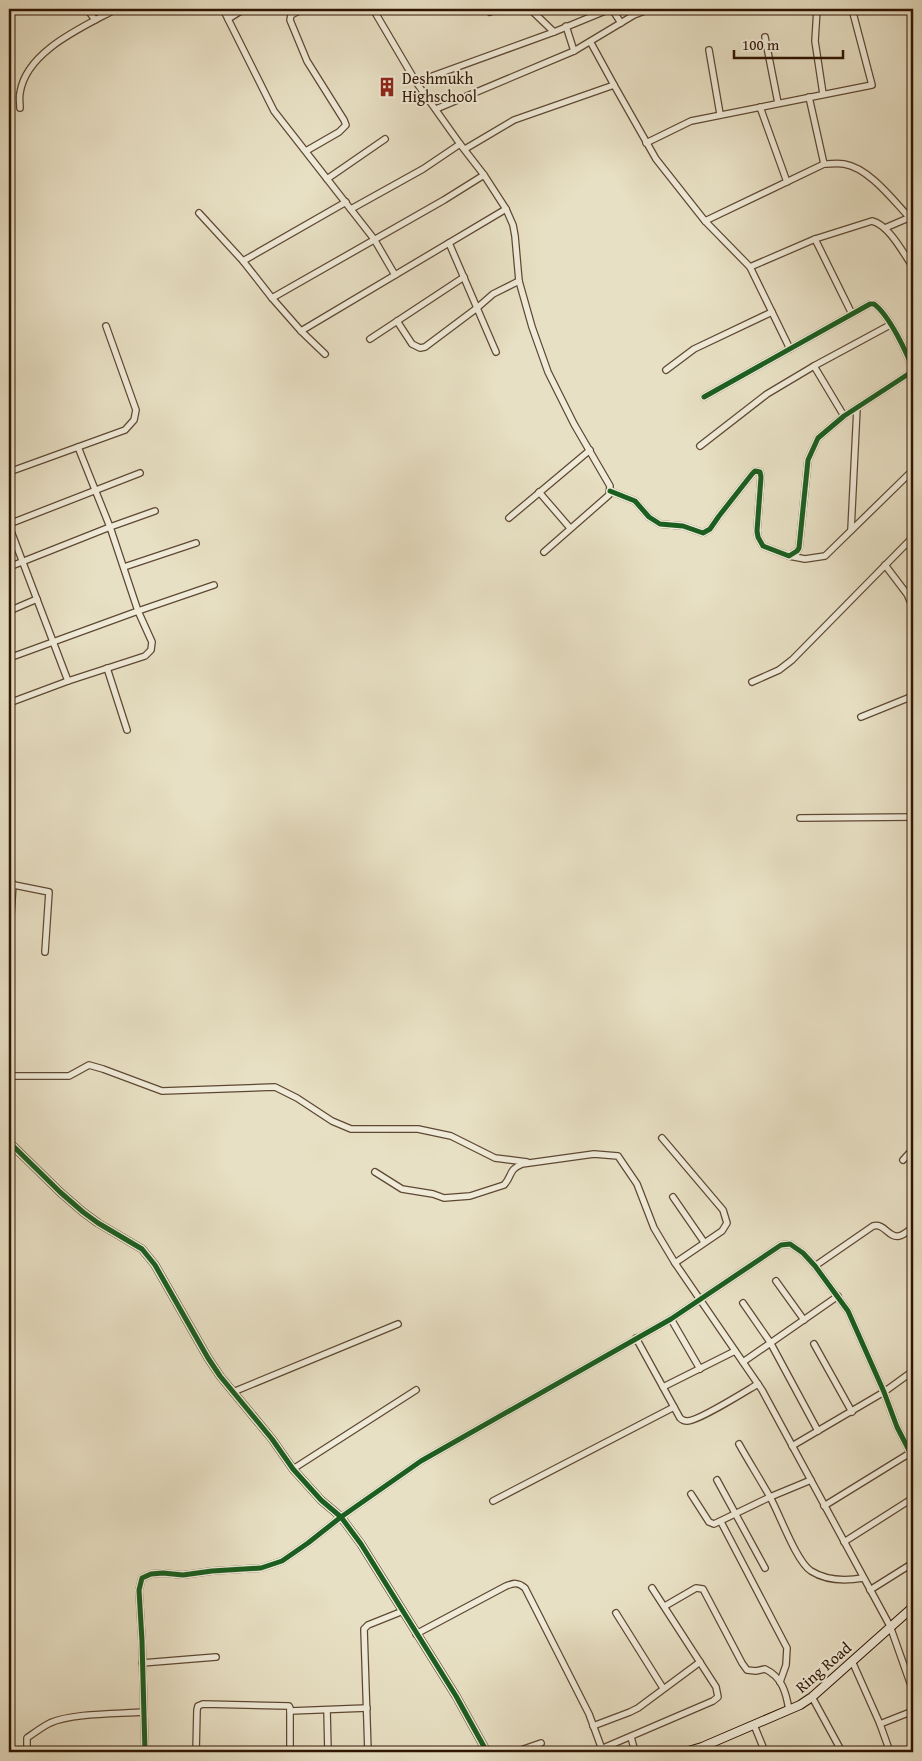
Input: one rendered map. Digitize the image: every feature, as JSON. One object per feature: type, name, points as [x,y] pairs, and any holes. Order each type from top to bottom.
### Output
[{"type":"main road","name":"Ring Road","points":[[685,1752],[789,1710],[812,1697],[913,1607]]},
{"type":"street","points":[[88,9],[95,20]]},
{"type":"street","points":[[20,108],[20,92],[23,84],[39,58],[47,49],[116,9]]},
{"type":"street","points":[[223,9],[274,111],[352,209],[374,239],[395,276]]},
{"type":"street","points":[[228,19],[244,9]]},
{"type":"street","points":[[303,9],[291,15],[290,20],[307,61],[346,125],[339,132],[306,151]]},
{"type":"street","points":[[373,9],[416,82],[506,208],[515,236],[519,281],[548,372],[574,424],[608,480],[610,491],[608,495],[544,552]]},
{"type":"street","points":[[490,12],[498,9]]},
{"type":"street","points":[[530,9],[554,32]]},
{"type":"street","points":[[416,82],[554,32],[611,9],[621,23]]},
{"type":"street","points":[[436,109],[574,52],[634,15],[650,9]]},
{"type":"street","points":[[817,9],[815,40],[823,94]]},
{"type":"street","points":[[646,143],[685,123],[720,114],[872,85],[852,9]]},
{"type":"street","points":[[566,26],[574,52]]},
{"type":"street","points":[[765,37],[778,103]]},
{"type":"street","points":[[591,43],[656,159],[705,221],[750,267],[790,349]]},
{"type":"street","points":[[709,50],[720,114]]},
{"type":"street","points":[[352,209],[514,120],[614,85]]},
{"type":"street","points":[[808,97],[824,164]]},
{"type":"street","points":[[760,106],[787,182]]},
{"type":"street","points":[[328,179],[384,139]]},
{"type":"street","points":[[705,221],[824,164],[844,164],[866,174],[874,180],[911,216],[885,228]]},
{"type":"street","points":[[272,298],[444,200],[484,175]]},
{"type":"street","points":[[243,261],[346,202]]},
{"type":"street","points":[[301,331],[506,208]]},
{"type":"street","points":[[200,213],[301,331],[325,354]]},
{"type":"street","points":[[750,267],[815,239],[867,222],[878,223],[885,228],[913,267]]},
{"type":"street","points":[[815,239],[852,314]]},
{"type":"street","points":[[449,243],[496,352]]},
{"type":"street","points":[[370,339],[464,277]]},
{"type":"street","points":[[397,321],[412,344],[420,348],[425,347],[493,294],[519,281]]},
{"type":"street","points":[[704,397],[870,304],[874,304],[882,312],[908,353],[913,371],[844,416],[818,438],[808,460],[799,548],[789,556]]},
{"type":"street","points":[[666,370],[694,349],[772,312]]},
{"type":"street","points":[[700,446],[767,394],[890,325]]},
{"type":"street","points":[[9,472],[124,430],[134,420],[136,410],[106,326]]},
{"type":"street","points":[[814,366],[844,416]]},
{"type":"street","points":[[851,530],[857,408]]},
{"type":"street","points":[[9,703],[68,681],[146,656],[151,650],[152,642],[138,611],[110,527],[78,447]]},
{"type":"street","points":[[509,518],[590,450]]},
{"type":"street","points":[[610,491],[635,501],[649,516],[660,524],[683,526],[703,533],[710,529],[752,474],[755,471],[760,472],[757,531],[763,546],[789,556],[805,558],[825,556],[912,473],[913,458]]},
{"type":"street","points":[[68,681],[9,525],[95,489],[140,473]]},
{"type":"street","points":[[540,492],[570,528]]},
{"type":"street","points":[[9,567],[156,511]]},
{"type":"street","points":[[752,682],[779,670],[792,660],[913,537]]},
{"type":"street","points":[[124,567],[196,543]]},
{"type":"street","points":[[885,565],[907,594],[913,608]]},
{"type":"street","points":[[9,658],[214,585]]},
{"type":"street","points":[[9,611],[37,599]]},
{"type":"street","points":[[107,668],[127,730]]},
{"type":"street","points":[[861,717],[911,697],[913,708]]},
{"type":"street","points":[[913,782],[913,806]]},
{"type":"street","points":[[800,818],[913,817]]},
{"type":"street","points":[[9,946],[11,884],[49,892],[46,952]]},
{"type":"street","points":[[9,1076],[69,1076],[89,1065],[162,1091],[275,1087],[297,1098],[332,1121],[351,1129],[418,1129],[451,1136],[495,1158],[531,1162],[568,1159],[594,1154],[618,1156],[637,1184],[654,1228],[674,1263],[758,1384],[811,1480],[890,1626],[913,1691]]},
{"type":"street","points":[[662,1138],[725,1214],[727,1223],[715,1236],[674,1263]]},
{"type":"street","points":[[9,1142],[60,1192],[98,1223],[142,1249],[156,1265],[208,1358],[232,1392],[320,1500],[341,1516],[377,1568],[456,1696],[487,1752]]},
{"type":"street","points":[[903,1160],[913,1149]]},
{"type":"street","points":[[375,1172],[402,1188],[444,1198],[452,1198],[470,1196],[504,1185],[514,1168],[531,1162]]},
{"type":"street","points":[[673,1197],[704,1242]]},
{"type":"street","points":[[815,1266],[873,1226],[882,1226],[894,1236],[903,1234],[913,1227]]},
{"type":"street","points":[[145,1752],[139,1590],[142,1578],[151,1574],[184,1575],[271,1566],[282,1561],[341,1516],[421,1461],[671,1319],[751,1263],[781,1245],[790,1244],[794,1246],[815,1266],[848,1311],[884,1392],[896,1426],[912,1456],[824,1506]]},
{"type":"street","points":[[776,1281],[804,1320]]},
{"type":"street","points":[[743,1362],[838,1296]]},
{"type":"street","points":[[743,1303],[770,1342],[818,1431]]},
{"type":"street","points":[[671,1319],[700,1369]]},
{"type":"street","points":[[232,1392],[398,1324]]},
{"type":"street","points":[[636,1338],[683,1420],[692,1420],[758,1384]]},
{"type":"street","points":[[814,1344],[852,1412]]},
{"type":"street","points":[[663,1387],[735,1351]]},
{"type":"street","points":[[792,1446],[852,1412],[913,1372]]},
{"type":"street","points":[[293,1469],[416,1390]]},
{"type":"street","points":[[493,1501],[674,1406]]},
{"type":"street","points":[[739,1444],[807,1567],[817,1574],[836,1579],[864,1578]]},
{"type":"street","points":[[717,1480],[765,1568]]},
{"type":"street","points":[[691,1494],[709,1522],[714,1524],[811,1480]]},
{"type":"street","points":[[844,1542],[913,1498]]},
{"type":"street","points":[[721,1522],[787,1648],[786,1665],[780,1682]]},
{"type":"street","points":[[870,1590],[913,1563]]},
{"type":"street","points":[[416,1634],[506,1586],[514,1583],[520,1584],[525,1588],[593,1726],[602,1751],[713,1701],[718,1697],[716,1687],[652,1588]]},
{"type":"street","points":[[665,1606],[696,1588],[703,1589],[738,1657],[747,1670],[765,1669],[775,1675],[786,1694],[789,1710]]},
{"type":"street","points":[[368,1752],[364,1629],[368,1625],[403,1611]]},
{"type":"street","points":[[616,1613],[663,1688]]},
{"type":"street","points":[[142,1663],[216,1657]]},
{"type":"street","points":[[852,1661],[880,1724],[890,1752]]},
{"type":"street","points":[[593,1726],[630,1712],[700,1662]]},
{"type":"street","points":[[812,1697],[842,1752]]},
{"type":"street","points":[[196,1752],[196,1710],[198,1706],[203,1704],[288,1706],[290,1711],[290,1752]]},
{"type":"street","points":[[290,1711],[367,1708]]},
{"type":"street","points":[[327,1710],[328,1752]]},
{"type":"street","points":[[880,1724],[913,1711]]},
{"type":"street","points":[[27,1752],[27,1738],[55,1721],[79,1717],[144,1712]]},
{"type":"street","points":[[754,1724],[766,1752]]},
{"type":"street","points":[[631,1737],[635,1752]]},
{"type":"street","points":[[515,1752],[541,1743]]},
{"type":"cycle path","points":[[610,491],[635,501],[649,517],[660,524],[683,526],[703,533],[710,529],[752,474],[755,471],[760,472],[758,537],[763,546],[789,556],[799,548],[808,460],[818,438],[844,416],[913,371],[892,326],[880,309],[874,304],[870,304],[704,397]]},
{"type":"cycle path","points":[[9,1142],[83,1212],[142,1249],[155,1265],[220,1376],[272,1439],[293,1469],[321,1500],[341,1517],[361,1544],[456,1696],[487,1752]]},
{"type":"cycle path","points":[[145,1752],[139,1590],[142,1578],[151,1574],[183,1575],[261,1568],[282,1561],[421,1461],[671,1319],[781,1245],[790,1244],[803,1253],[815,1266],[848,1311],[884,1392],[897,1427],[913,1458]]},
{"type":"place","name":"Deshmukh Highschool","points":[[387,87]]}]
